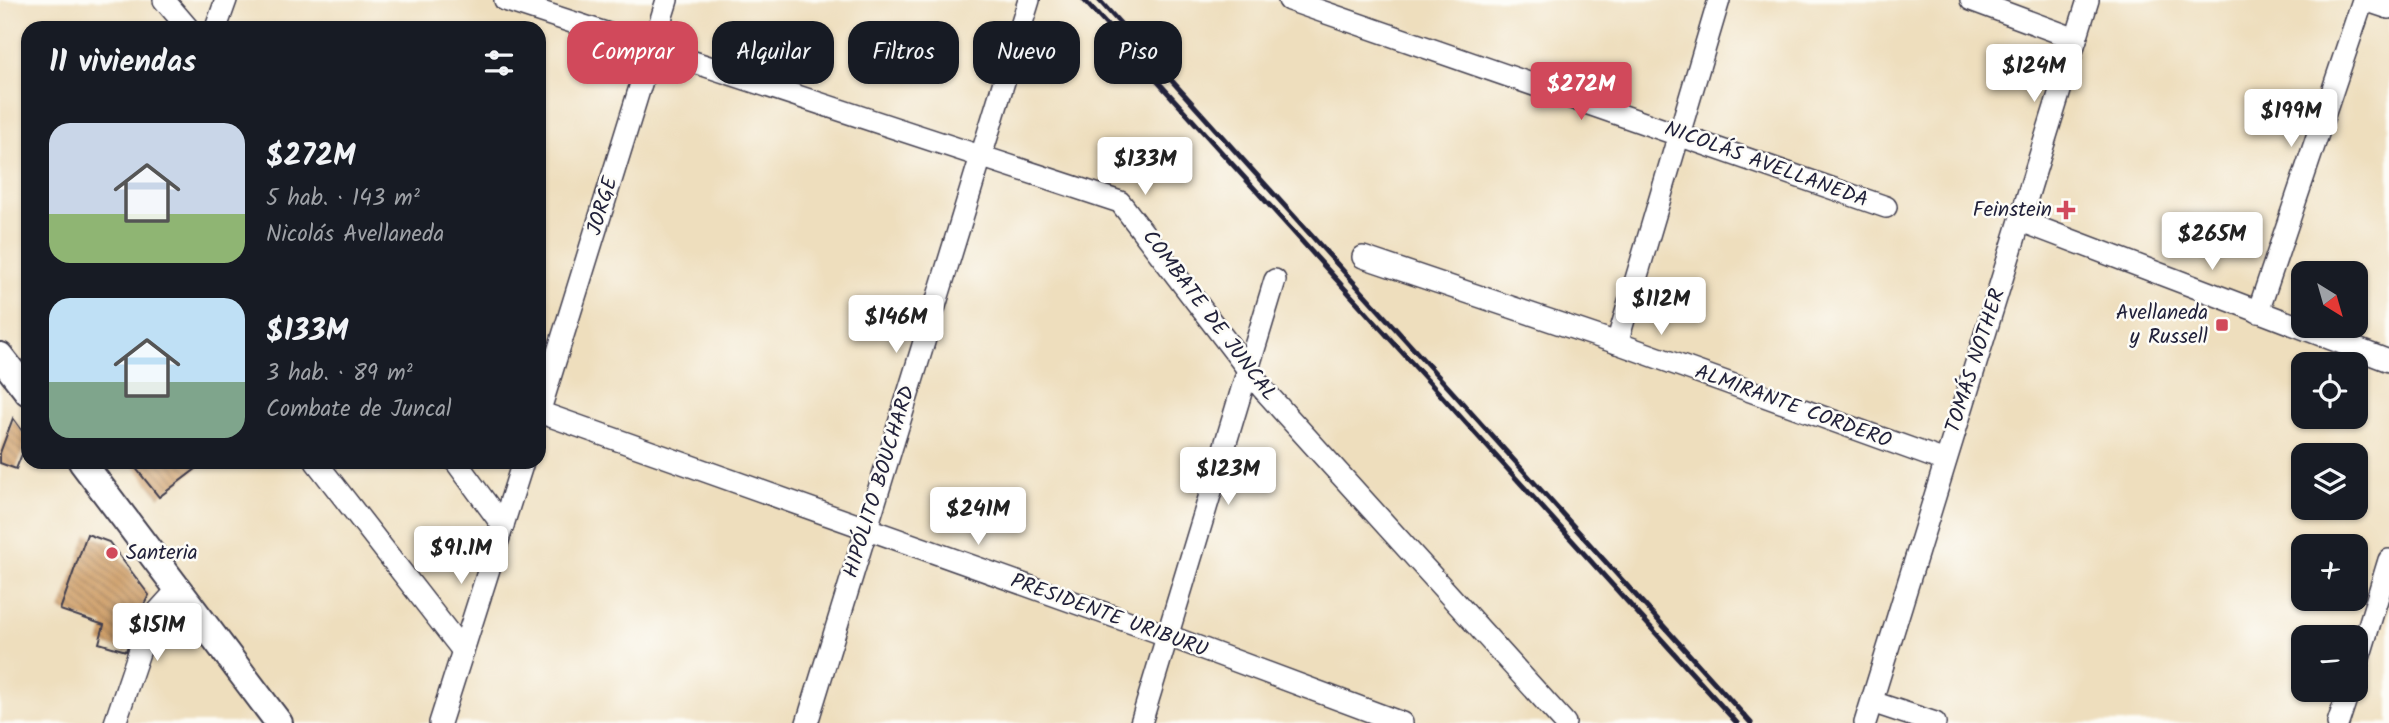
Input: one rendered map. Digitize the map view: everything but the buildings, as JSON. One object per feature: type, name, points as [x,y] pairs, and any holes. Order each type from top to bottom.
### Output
[{"type":"main road","points":[[0,356],[21,383]]},
{"type":"main road","points":[[87,469],[279,723]]},
{"type":"street","points":[[164,0],[182,21]]},
{"type":"street","points":[[218,21],[226,0]]},
{"type":"street","name":"COMBATE DE JUNCAL","points":[[505,0],[569,21]]},
{"type":"street","name":"JORGE","points":[[660,21],[667,0]]},
{"type":"street","name":"HIPÓLITO BOUCHARD","points":[[807,723],[978,156],[1029,0]]},
{"type":"street","name":"NICOLÁS AVELLANEDA","points":[[1289,0],[1351,10],[1678,133],[1886,207]]},
{"type":"street","points":[[1617,343],[1719,0]]},
{"type":"street","points":[[1971,0],[2076,39]]},
{"type":"street","name":"TOMÁS NOTHER","points":[[1866,723],[1944,461],[2088,0]]},
{"type":"street","points":[[2258,312],[2364,0],[2389,8]]},
{"type":"street","name":"COMBATE DE JUNCAL","points":[[698,63],[1120,202],[1262,388],[1565,723]]},
{"type":"street","name":"JORGE","points":[[546,389],[641,84]]},
{"type":"street","points":[[2021,221],[2389,361]]},
{"type":"street","name":"ALMIRANTE CORDERO","points":[[1363,257],[1617,343],[1944,461]]},
{"type":"street","points":[[1141,723],[1275,280]]},
{"type":"street","name":"PRESIDENTE URIBURU","points":[[546,415],[1166,635],[1402,723]]},
{"type":"street","points":[[321,469],[463,650]]},
{"type":"street","points":[[461,469],[503,526]]},
{"type":"street","points":[[440,723],[521,469]]},
{"type":"street","points":[[2368,629],[2389,560]]},
{"type":"street","points":[[115,723],[150,620],[178,589]]},
{"type":"street","points":[[1872,702],[1935,723]]},
{"type":"street","points":[[2338,723],[2345,702]]},
{"type":"railway","points":[[1084,0],[1737,723]]},
{"type":"railway","points":[[1099,0],[1751,723]]},
{"type":"place","name":"Feinstein","points":[[2066,210]]},
{"type":"place","name":"Avellaneda y Russell","points":[[2222,325]]},
{"type":"place","name":"Santeria","points":[[112,553]]}]
